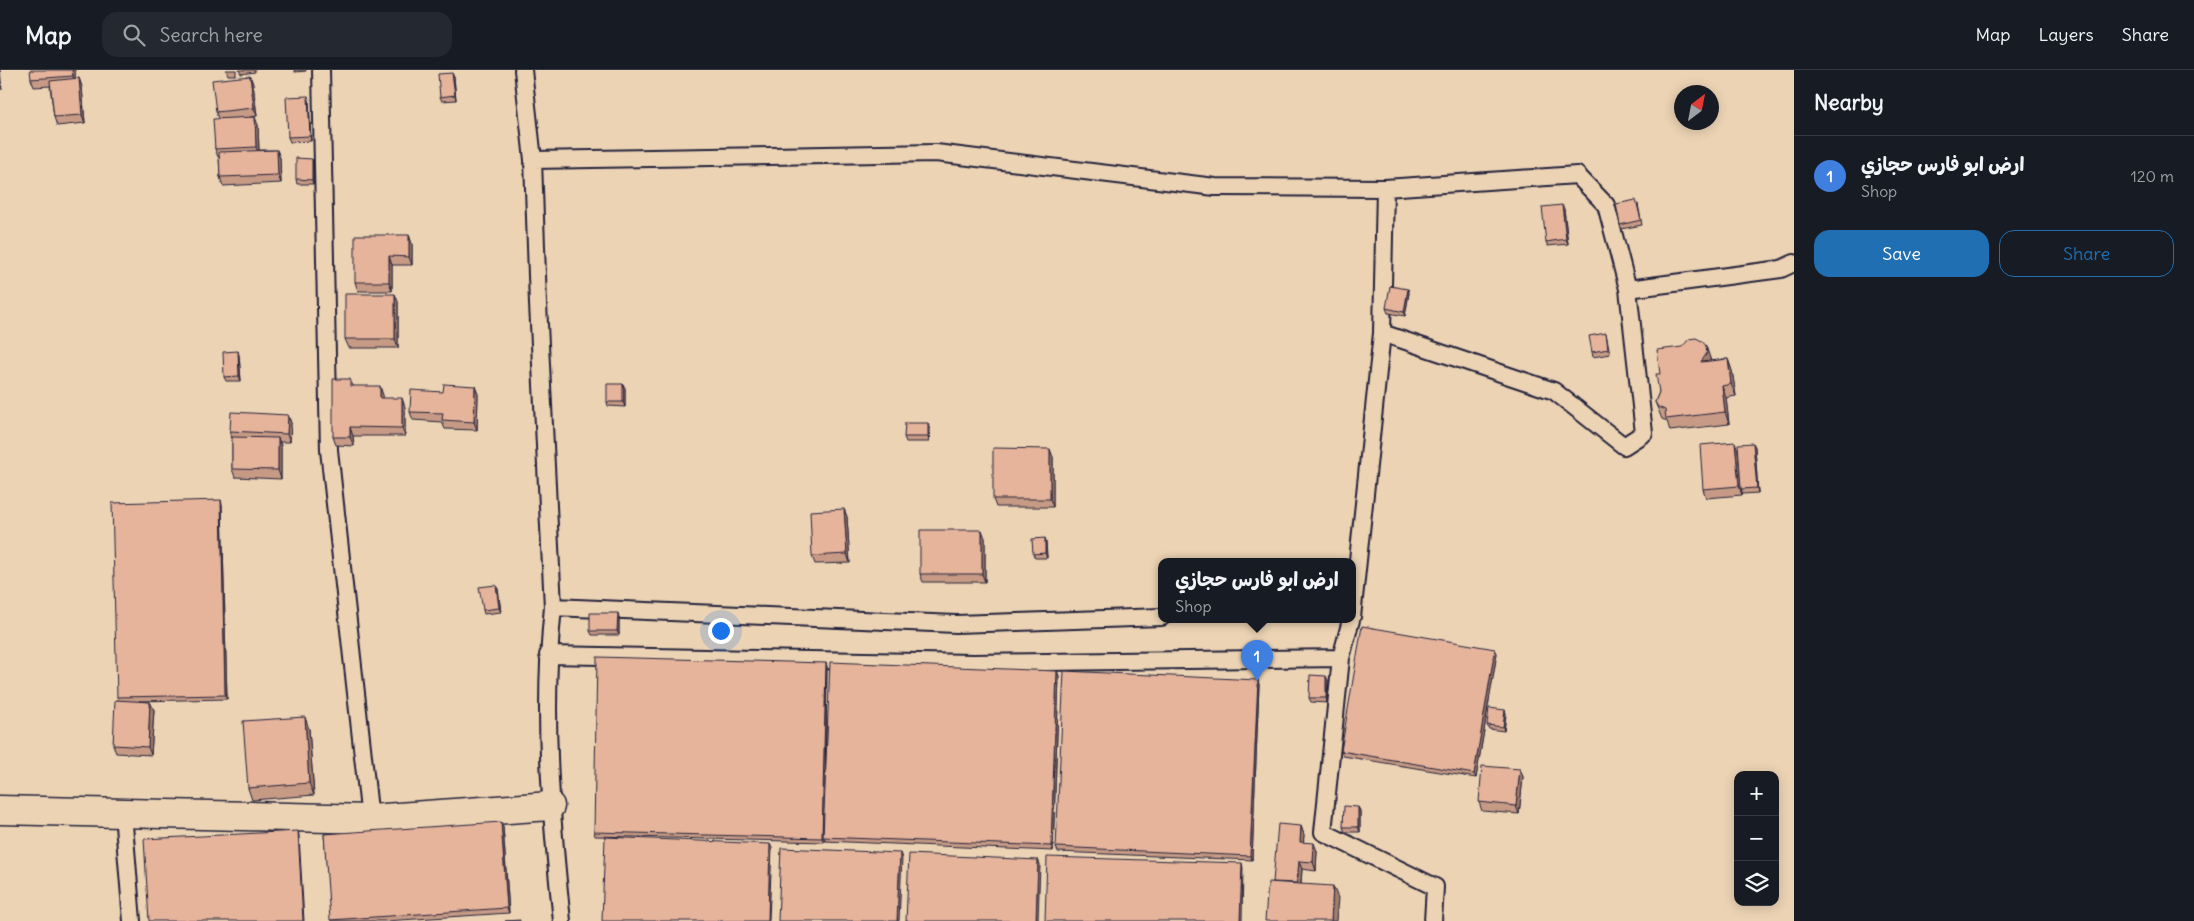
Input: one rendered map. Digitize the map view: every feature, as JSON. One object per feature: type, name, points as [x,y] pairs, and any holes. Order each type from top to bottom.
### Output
[{"type":"street","points":[[0,810],[370,819],[550,806]]},
{"type":"lane","points":[[321,70],[329,450],[370,819]]},
{"type":"lane","points":[[523,70],[533,160],[553,607],[548,655],[550,806],[562,921]]},
{"type":"lane","points":[[533,160],[936,154],[1214,187],[1385,188],[1577,175],[1606,205],[1628,289],[1644,434],[1624,446],[1554,391],[1382,333]]},
{"type":"lane","points":[[1356,577],[1382,333],[1385,188]]},
{"type":"lane","points":[[1628,289],[1781,269],[1794,263]]},
{"type":"lane","points":[[553,607],[956,624],[1158,617]]},
{"type":"lane","points":[[1350,623],[1341,658],[1324,832],[1435,887],[1433,921]]},
{"type":"lane","points":[[548,655],[973,663],[1341,658]]},
{"type":"lane","points":[[123,813],[132,921]]},
{"type":"building","points":[[30,70],[72,70],[73,76],[31,79]]},
{"type":"building","points":[[452,73],[455,95],[440,97],[438,74]]},
{"type":"building","points":[[250,76],[254,108],[216,112],[212,80]]},
{"type":"building","points":[[79,78],[82,115],[54,117],[50,81]]},
{"type":"building","points":[[308,96],[310,136],[288,137],[286,97]]},
{"type":"building","points":[[255,117],[256,147],[215,149],[213,119]]},
{"type":"building","points":[[277,150],[278,175],[220,177],[219,152]]},
{"type":"building","points":[[296,158],[312,159],[312,180],[296,179]]},
{"type":"building","points":[[1636,200],[1641,220],[1620,225],[1616,204]]},
{"type":"building","points":[[1562,205],[1566,239],[1546,242],[1542,207]]},
{"type":"building","points":[[355,235],[409,235],[409,257],[389,256],[389,282],[355,282]]},
{"type":"building","points":[[1390,286],[1408,289],[1404,312],[1386,308]]},
{"type":"building","points":[[345,294],[395,294],[395,339],[345,339]]},
{"type":"building","points":[[1606,333],[1608,349],[1592,352],[1589,336]]},
{"type":"building","points":[[1696,338],[1706,346],[1707,353],[1701,362],[1728,359],[1731,384],[1722,386],[1725,412],[1666,419],[1665,410],[1658,407],[1655,402],[1659,392],[1656,374],[1660,374],[1657,350],[1682,347],[1689,339]]},
{"type":"building","points":[[238,351],[239,376],[224,377],[223,352]]},
{"type":"building","points":[[333,379],[350,379],[350,386],[380,386],[380,398],[402,398],[402,428],[350,427],[350,437],[333,437]]},
{"type":"building","points":[[444,384],[475,386],[474,422],[442,420],[443,413],[410,412],[411,390],[443,392]]},
{"type":"building","points":[[607,384],[623,384],[623,402],[607,402]]},
{"type":"building","points":[[231,412],[288,415],[287,434],[230,431]]},
{"type":"building","points":[[905,423],[928,423],[928,437],[904,437]]},
{"type":"building","points":[[232,437],[278,438],[278,470],[232,469]]},
{"type":"building","points":[[1735,442],[1739,486],[1703,489],[1700,445]]},
{"type":"building","points":[[1753,443],[1757,488],[1741,489],[1738,444]]},
{"type":"building","points":[[993,448],[1050,449],[1050,499],[993,499]]},
{"type":"building","points":[[221,500],[225,695],[117,697],[112,503]]},
{"type":"building","points":[[844,509],[847,554],[812,556],[810,511]]},
{"type":"building","points":[[920,530],[982,530],[982,574],[920,574]]},
{"type":"building","points":[[1045,538],[1045,553],[1033,554],[1032,539]]},
{"type":"building","points":[[496,585],[499,608],[483,610],[479,587]]},
{"type":"building","points":[[590,613],[618,613],[617,631],[590,631]]},
{"type":"building","points":[[1362,626],[1495,649],[1474,774],[1341,751]]},
{"type":"building","points":[[597,657],[826,663],[822,838],[594,832]]},
{"type":"building","points":[[830,662],[1057,671],[1051,846],[823,837]]},
{"type":"building","points":[[1064,671],[1258,680],[1250,856],[1056,847]]},
{"type":"building","points":[[1310,675],[1326,676],[1326,698],[1309,698]]},
{"type":"building","points":[[115,700],[150,702],[148,747],[113,745]]},
{"type":"building","points":[[1489,708],[1505,710],[1503,727],[1487,725]]},
{"type":"building","points":[[305,717],[309,783],[248,788],[243,721]]},
{"type":"building","points":[[1482,766],[1520,769],[1516,806],[1479,802]]},
{"type":"building","points":[[1344,806],[1358,807],[1358,827],[1343,827]]},
{"type":"building","points":[[501,822],[507,908],[330,920],[324,834]]},
{"type":"building","points":[[1278,824],[1301,826],[1300,842],[1314,843],[1313,862],[1299,861],[1297,883],[1273,882]]},
{"type":"building","points":[[298,831],[303,921],[149,921],[144,839]]},
{"type":"building","points":[[605,837],[770,844],[768,921],[602,921]]},
{"type":"building","points":[[781,848],[900,853],[897,921],[778,921]]},
{"type":"building","points":[[909,854],[1038,860],[1036,921],[906,921]]},
{"type":"building","points":[[1047,857],[1242,863],[1240,921],[1045,921]]},
{"type":"building","points":[[1268,882],[1333,886],[1331,921],[1265,921]]},
{"type":"place","name":"ارض ابو فارس حجازي","points":[[1257,681]]}]
